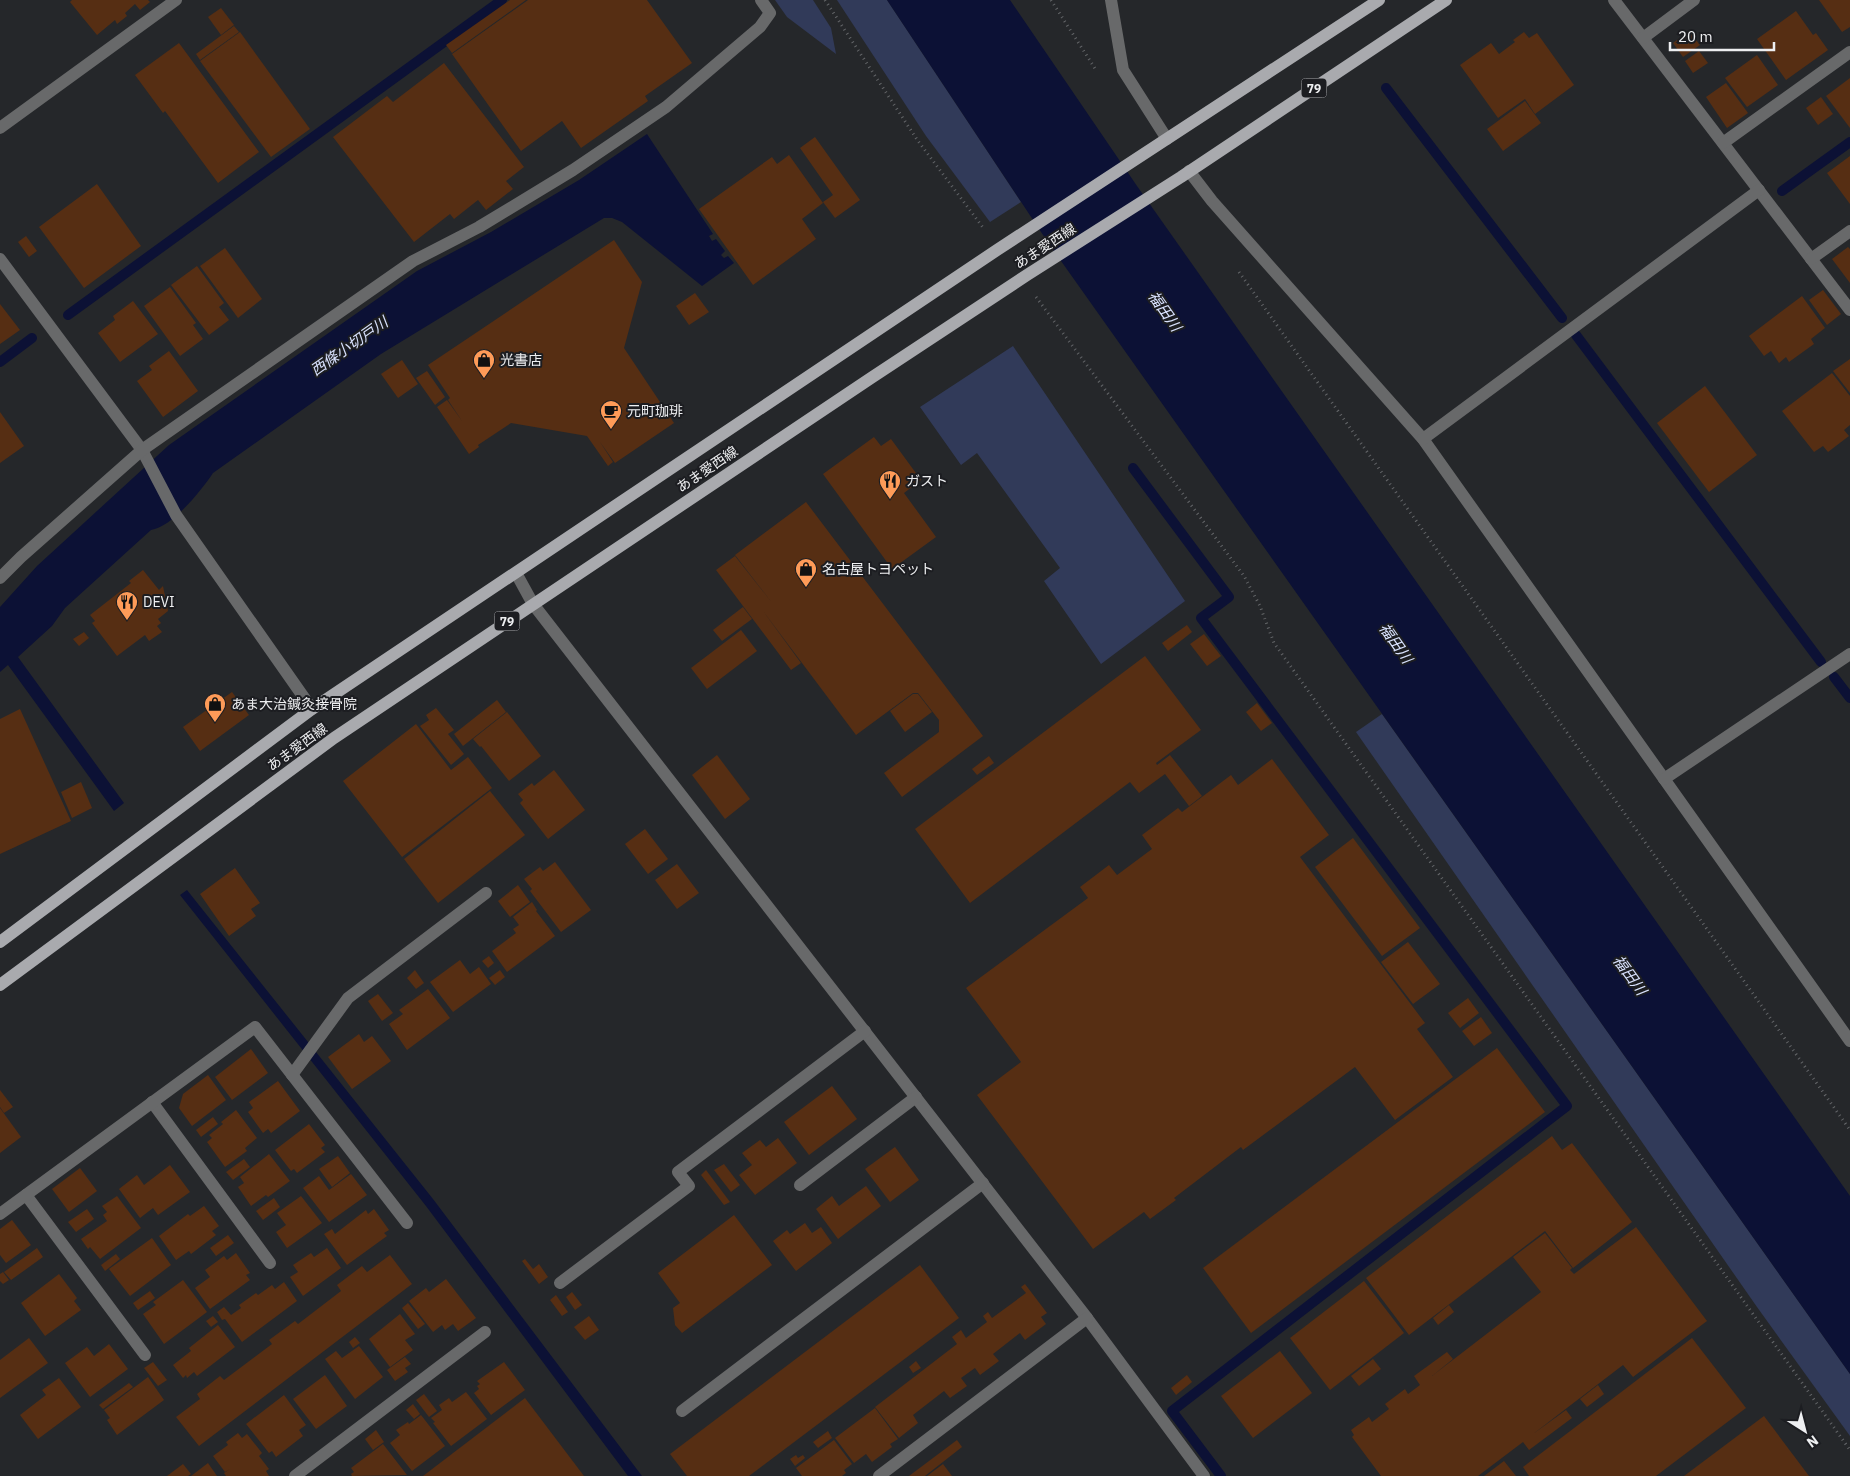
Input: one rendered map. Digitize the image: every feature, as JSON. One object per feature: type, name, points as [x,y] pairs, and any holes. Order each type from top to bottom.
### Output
[{"type":"main road","name":"あま愛西線","points":[[0,942],[312,709],[1002,247],[1379,0]]},
{"type":"main road","name":"あま愛西線","points":[[0,985],[334,738],[1024,277],[1185,174],[1446,0]]},
{"type":"street","points":[[0,128],[176,0]]},
{"type":"street","points":[[0,578],[21,557],[145,455],[413,261],[479,227],[548,186],[666,107],[760,27],[770,13],[761,0]]},
{"type":"street","points":[[1112,0],[1123,70],[1162,142]]},
{"type":"street","points":[[1614,0],[1850,310]]},
{"type":"street","points":[[1643,38],[1694,0]]},
{"type":"street","points":[[1723,143],[1850,52]]},
{"type":"street","points":[[1185,174],[1212,201],[1423,439],[1850,1041]]},
{"type":"street","points":[[1423,439],[1759,190]]},
{"type":"street","points":[[1811,259],[1850,231]]},
{"type":"street","points":[[0,259],[145,455],[176,515],[312,709]]},
{"type":"street","points":[[516,572],[533,604],[1087,1318],[1204,1476]]},
{"type":"street","points":[[1664,779],[1850,654]]},
{"type":"street","points":[[292,1076],[348,998],[486,893]]},
{"type":"street","points":[[0,1214],[255,1027],[407,1224]]},
{"type":"street","points":[[560,1284],[689,1186],[678,1172],[865,1031]]},
{"type":"street","points":[[800,1185],[916,1097]]},
{"type":"street","points":[[152,1102],[270,1263]]},
{"type":"street","points":[[682,1411],[983,1184]]},
{"type":"street","points":[[26,1195],[145,1355]]},
{"type":"street","points":[[879,1476],[1087,1318]]},
{"type":"street","points":[[296,1476],[485,1332]]},
{"type":"path","points":[[825,0],[918,141],[987,233],[1002,247]]},
{"type":"path","points":[[1051,0],[1098,73]]},
{"type":"path","points":[[1239,272],[1850,1130]]},
{"type":"path","points":[[1024,277],[1244,576],[1260,606],[1274,643],[1850,1450]]},
{"type":"shaded area","points":[[775,0],[813,0],[831,28],[836,54],[787,17]]},
{"type":"shaded area","points":[[837,0],[887,0],[1021,202],[990,222],[926,136]]},
{"type":"shaded area","points":[[1013,346],[1185,601],[1101,664],[1044,581],[1060,568],[977,453],[961,465],[920,407]]},
{"type":"shaded area","points":[[1382,714],[1850,1374],[1850,1436],[1757,1307],[1356,732]]},
{"type":"water","name":"福田川","points":[[887,0],[1010,0],[1137,186],[1850,1196],[1850,1374],[1049,244]]},
{"type":"water","name":"西條小切戸川","points":[[647,134],[713,234],[709,236],[712,241],[716,239],[725,251],[721,255],[724,258],[728,256],[734,263],[702,286],[622,222],[612,218],[604,218],[381,354],[213,473],[194,498],[177,515],[168,522],[151,530],[65,608],[52,626],[18,657],[124,803],[114,811],[8,665],[0,672],[0,607],[37,566],[169,445],[417,271],[491,232],[579,180]]},
{"type":"water","points":[[187,890],[433,1199],[642,1476],[628,1476],[426,1206],[180,895]]},
{"type":"building","points":[[72,0],[148,0],[150,2],[140,10],[135,4],[125,13],[127,16],[117,24],[115,20],[97,35],[70,2]]},
{"type":"building","points":[[510,0],[526,0],[452,53],[446,45]]},
{"type":"building","points":[[528,0],[647,0],[692,63],[645,96],[648,101],[581,148],[562,121],[521,151],[452,54]]},
{"type":"building","points":[[1819,0],[1850,0],[1850,27],[1842,32]]},
{"type":"building","points":[[221,8],[234,25],[221,35],[208,17]]},
{"type":"building","points":[[1796,11],[1813,35],[1816,33],[1828,50],[1786,80],[1757,39]]},
{"type":"building","points":[[234,26],[239,32],[200,60],[196,54]]},
{"type":"building","points":[[1689,31],[1700,45],[1683,57],[1673,43]]},
{"type":"building","points":[[240,32],[310,129],[271,157],[200,61]]},
{"type":"building","points":[[1524,32],[1529,38],[1537,33],[1574,85],[1535,114],[1525,99],[1498,118],[1460,65],[1491,43],[1499,54],[1515,42],[1513,40]]},
{"type":"building","points":[[179,43],[259,152],[218,183],[165,111],[163,113],[135,75]]},
{"type":"building","points":[[1699,51],[1708,63],[1693,73],[1685,61]]},
{"type":"building","points":[[1757,55],[1778,85],[1747,107],[1725,78]]},
{"type":"building","points":[[444,63],[524,167],[506,181],[513,189],[486,210],[478,200],[454,219],[450,214],[414,242],[333,137],[387,96],[393,102]]},
{"type":"building","points":[[1850,78],[1850,128],[1826,96]]},
{"type":"building","points":[[1726,83],[1748,113],[1727,128],[1706,97]]},
{"type":"building","points":[[1821,97],[1833,114],[1818,125],[1806,108]]},
{"type":"building","points":[[1525,101],[1541,123],[1503,151],[1487,129]]},
{"type":"building","points":[[815,137],[860,200],[835,218],[823,202],[833,195],[800,148]]},
{"type":"building","points":[[789,155],[823,203],[802,219],[816,239],[753,285],[699,209],[772,157],[777,164]]},
{"type":"building","points":[[1850,156],[1850,204],[1827,173]]},
{"type":"building","points":[[97,184],[141,246],[84,288],[39,227]]},
{"type":"building","points":[[26,236],[37,251],[29,257],[18,242]]},
{"type":"building","points":[[614,240],[642,282],[624,348],[674,423],[615,463],[600,442],[613,462],[608,466],[587,436],[511,423],[478,445],[479,447],[469,454],[437,407],[447,400],[462,421],[448,400],[450,398],[428,365]]},
{"type":"building","points":[[1848,247],[1850,249],[1850,283],[1832,259]]},
{"type":"building","points":[[225,248],[262,299],[238,318],[200,266]]},
{"type":"building","points":[[197,266],[224,303],[219,307],[229,320],[209,335],[171,285]]},
{"type":"building","points":[[170,287],[196,323],[193,325],[203,339],[180,356],[144,306]]},
{"type":"building","points":[[1823,290],[1841,314],[1827,325],[1809,300]]},
{"type":"building","points":[[695,293],[709,312],[689,325],[676,306]]},
{"type":"building","points":[[1802,296],[1825,328],[1811,339],[1814,344],[1789,362],[1786,357],[1779,363],[1771,351],[1764,356],[1749,336]]},
{"type":"building","points":[[133,301],[158,334],[120,362],[98,333],[115,320],[113,316]]},
{"type":"building","points":[[0,304],[20,330],[0,344]]},
{"type":"building","points":[[169,351],[198,391],[163,417],[137,381],[152,370],[149,366]]},
{"type":"building","points":[[1850,359],[1850,393],[1833,371]]},
{"type":"building","points":[[402,360],[418,384],[398,398],[381,374]]},
{"type":"building","points":[[427,371],[445,397],[435,405],[416,378]]},
{"type":"building","points":[[1832,373],[1850,396],[1850,425],[1844,430],[1849,436],[1828,452],[1823,446],[1814,452],[1782,411]]},
{"type":"building","points":[[1705,386],[1757,455],[1709,492],[1657,423]]},
{"type":"building","points":[[0,412],[24,446],[0,463]]},
{"type":"building","points":[[874,437],[881,446],[891,439],[921,480],[904,493],[936,537],[892,569],[823,474]]},
{"type":"building","points":[[806,502],[983,736],[902,797],[884,773],[939,732],[939,720],[918,693],[913,693],[856,735],[763,611],[801,663],[791,670],[716,570],[735,556],[773,604],[735,555]]},
{"type":"building","points":[[143,570],[159,590],[163,586],[168,611],[158,619],[161,623],[157,626],[162,632],[149,641],[145,635],[117,656],[92,623],[95,621],[90,615],[131,583],[129,581]]},
{"type":"building","points":[[743,607],[752,619],[722,641],[713,630]]},
{"type":"building","points":[[1187,625],[1192,632],[1168,651],[1162,643]]},
{"type":"building","points":[[741,630],[757,651],[707,689],[691,668]]},
{"type":"building","points":[[84,632],[89,638],[79,646],[73,639]]},
{"type":"building","points":[[1204,634],[1221,656],[1207,666],[1190,644]]},
{"type":"building","points":[[1145,656],[1201,730],[1156,763],[1157,765],[1170,755],[1202,796],[1189,806],[1165,774],[1139,793],[1130,782],[970,903],[915,829]]},
{"type":"building","points":[[232,692],[249,715],[200,751],[183,727]]},
{"type":"building","points":[[913,694],[918,694],[932,712],[905,732],[890,711]]},
{"type":"building","points":[[497,700],[506,712],[463,746],[454,734]]},
{"type":"building","points":[[1257,703],[1272,723],[1261,731],[1246,712]]},
{"type":"building","points":[[436,708],[454,730],[448,734],[464,754],[451,765],[420,726],[429,720],[426,715]]},
{"type":"building","points":[[20,709],[71,821],[0,854],[0,719]]},
{"type":"building","points":[[507,712],[541,756],[509,781],[481,746],[473,739]]},
{"type":"building","points":[[416,724],[451,770],[468,757],[492,788],[402,857],[343,781]]},
{"type":"building","points":[[717,755],[750,799],[725,819],[692,775]]},
{"type":"building","points":[[989,756],[994,763],[977,775],[972,769]]},
{"type":"building","points":[[1272,759],[1329,835],[1300,857],[1425,1023],[1417,1029],[1453,1077],[1395,1120],[1355,1067],[1243,1150],[1241,1147],[1174,1198],[1176,1200],[1150,1219],[1144,1212],[1093,1249],[977,1095],[1021,1062],[966,988],[1088,898],[1080,887],[1109,865],[1117,875],[1152,849],[1142,835],[1178,808],[1182,812],[1231,775],[1238,785]]},
{"type":"building","points":[[554,770],[585,810],[548,839],[520,803],[523,800],[518,794],[532,783],[534,786]]},
{"type":"building","points":[[81,782],[92,808],[72,818],[61,792]]},
{"type":"building","points":[[490,791],[525,835],[438,903],[404,859]]},
{"type":"building","points":[[645,829],[668,859],[648,874],[625,844]]},
{"type":"building","points":[[1353,838],[1420,928],[1382,956],[1315,867]]},
{"type":"building","points":[[555,862],[591,910],[561,932],[530,891],[532,889],[524,879],[540,867],[543,871]]},
{"type":"building","points":[[677,864],[699,893],[677,909],[655,880]]},
{"type":"building","points":[[235,868],[260,903],[251,909],[256,916],[229,936],[200,894]]},
{"type":"building","points":[[518,885],[530,902],[510,917],[498,901]]},
{"type":"building","points":[[532,902],[536,911],[555,936],[507,972],[492,951],[516,933],[513,929],[519,925],[513,917]]},
{"type":"building","points":[[1408,942],[1440,984],[1413,1004],[1381,962]]},
{"type":"building","points":[[489,956],[494,963],[488,968],[482,961]]},
{"type":"building","points":[[460,960],[470,974],[479,967],[491,984],[453,1012],[430,982]]},
{"type":"building","points":[[415,970],[424,983],[416,989],[407,978]]},
{"type":"building","points":[[500,970],[505,977],[495,985],[489,978]]},
{"type":"building","points":[[428,989],[450,1018],[407,1050],[389,1024],[403,1014],[399,1010]]},
{"type":"building","points":[[378,994],[393,1013],[382,1021],[368,1001]]},
{"type":"building","points":[[1468,998],[1479,1013],[1460,1028],[1448,1013]]},
{"type":"building","points":[[1481,1017],[1492,1033],[1474,1046],[1462,1031]]},
{"type":"building","points":[[359,1034],[364,1042],[372,1036],[391,1061],[352,1089],[328,1057]]},
{"type":"building","points":[[1497,1048],[1545,1112],[1251,1333],[1203,1268]]},
{"type":"building","points":[[251,1049],[268,1073],[232,1100],[215,1077]]},
{"type":"building","points":[[208,1075],[226,1100],[192,1126],[179,1108],[183,1094]]},
{"type":"building","points":[[278,1081],[300,1111],[271,1133],[268,1129],[263,1133],[248,1112],[253,1108],[249,1102]]},
{"type":"building","points":[[832,1086],[857,1119],[809,1155],[784,1122]]},
{"type":"building","points":[[0,1090],[13,1107],[4,1113],[0,1107]]},
{"type":"building","points":[[0,1108],[21,1137],[0,1153]]},
{"type":"building","points":[[236,1110],[257,1138],[245,1148],[247,1151],[225,1167],[207,1142],[212,1138],[209,1135]]},
{"type":"building","points":[[213,1117],[218,1124],[201,1137],[196,1130]]},
{"type":"building","points":[[309,1124],[325,1145],[321,1148],[325,1152],[297,1173],[294,1169],[291,1171],[275,1150]]},
{"type":"building","points":[[1552,1136],[1562,1150],[1572,1143],[1632,1222],[1573,1268],[1545,1231],[1409,1335],[1366,1278]]},
{"type":"building","points":[[778,1138],[797,1163],[755,1195],[739,1175],[752,1165],[742,1153],[760,1140],[766,1147]]},
{"type":"building","points":[[895,1147],[919,1180],[890,1202],[865,1169]]},
{"type":"building","points":[[269,1154],[290,1181],[268,1197],[266,1195],[251,1206],[238,1187],[244,1183],[240,1177]]},
{"type":"building","points":[[338,1156],[350,1173],[332,1187],[319,1169]]},
{"type":"building","points":[[244,1159],[250,1167],[233,1180],[226,1172]]},
{"type":"building","points":[[724,1164],[740,1185],[731,1192],[714,1170]]},
{"type":"building","points":[[170,1165],[190,1192],[158,1215],[153,1208],[140,1218],[119,1189],[137,1175],[144,1185]]},
{"type":"building","points":[[80,1168],[97,1191],[69,1212],[52,1189]]},
{"type":"building","points":[[706,1170],[730,1202],[724,1205],[701,1175]]},
{"type":"building","points":[[351,1174],[367,1195],[329,1222],[303,1188],[319,1176],[329,1190]]},
{"type":"building","points":[[866,1186],[881,1206],[838,1239],[816,1209],[832,1196],[839,1206]]},
{"type":"building","points":[[117,1196],[141,1228],[100,1259],[90,1247],[88,1249],[81,1239],[107,1221],[103,1215],[107,1212],[102,1206]]},
{"type":"building","points":[[301,1196],[322,1223],[287,1248],[276,1232],[286,1225],[277,1213]]},
{"type":"building","points":[[274,1198],[280,1207],[263,1220],[256,1211]]},
{"type":"building","points":[[204,1206],[219,1226],[212,1231],[216,1235],[191,1254],[189,1251],[176,1260],[159,1236],[188,1214],[190,1216]]},
{"type":"building","points":[[87,1209],[94,1219],[76,1232],[68,1222]]},
{"type":"building","points":[[374,1209],[389,1230],[384,1233],[387,1236],[347,1265],[324,1234],[332,1229],[335,1234],[366,1210],[368,1214]]},
{"type":"building","points":[[734,1215],[772,1265],[682,1333],[675,1325],[673,1308],[680,1303],[658,1273]]},
{"type":"building","points":[[12,1220],[31,1245],[6,1263],[0,1255],[0,1229]]},
{"type":"building","points":[[805,1223],[812,1233],[821,1227],[832,1243],[796,1271],[773,1241],[787,1230],[790,1234]]},
{"type":"building","points":[[1636,1227],[1707,1321],[1633,1377],[1623,1365],[1533,1434],[1566,1410],[1572,1418],[1529,1450],[1523,1442],[1478,1476],[1381,1476],[1352,1437],[1354,1435],[1351,1430],[1369,1417],[1372,1422],[1389,1409],[1385,1404],[1405,1389],[1408,1394],[1420,1385],[1414,1376],[1447,1352],[1453,1359],[1432,1376],[1541,1292],[1513,1257],[1545,1233],[1572,1268],[1570,1270],[1574,1274]]},
{"type":"building","points":[[228,1235],[234,1243],[216,1256],[210,1248]]},
{"type":"building","points":[[152,1238],[171,1265],[130,1296],[109,1269]]},
{"type":"building","points":[[37,1248],[43,1257],[11,1280],[4,1272]]},
{"type":"building","points":[[327,1248],[341,1268],[303,1296],[290,1277],[298,1272],[293,1265],[311,1253],[314,1257]]},
{"type":"building","points":[[236,1253],[250,1273],[246,1275],[250,1280],[210,1309],[195,1288],[210,1277],[205,1270],[224,1256],[227,1260]]},
{"type":"building","points":[[116,1254],[120,1259],[105,1271],[101,1265]]},
{"type":"building","points":[[390,1255],[412,1284],[199,1446],[176,1417],[200,1399],[197,1394],[220,1376],[224,1380],[272,1344],[269,1340],[295,1321],[298,1324],[341,1291],[337,1285],[362,1266],[367,1272]]},
{"type":"building","points":[[525,1259],[533,1269],[539,1264],[548,1277],[539,1284],[522,1261]]},
{"type":"building","points":[[920,1265],[959,1318],[749,1476],[687,1476],[670,1454]]},
{"type":"building","points":[[3,1272],[9,1280],[3,1284],[0,1281],[0,1274]]},
{"type":"building","points":[[59,1274],[77,1298],[74,1301],[81,1310],[45,1336],[21,1303]]},
{"type":"building","points":[[446,1279],[476,1318],[458,1331],[453,1324],[445,1330],[442,1325],[433,1332],[409,1301],[426,1288],[429,1292]]},
{"type":"building","points":[[183,1280],[207,1312],[164,1344],[143,1314],[156,1305],[153,1302]]},
{"type":"building","points":[[1364,1281],[1404,1333],[1330,1390],[1290,1338]]},
{"type":"building","points":[[284,1282],[297,1301],[242,1342],[225,1319],[222,1320],[217,1312],[224,1307],[231,1315],[241,1308],[239,1305],[256,1293],[258,1295],[272,1285],[275,1289]]},
{"type":"building","points":[[1025,1284],[1047,1313],[1041,1317],[1046,1324],[1025,1340],[1020,1333],[993,1354],[999,1361],[980,1375],[975,1368],[961,1378],[967,1386],[950,1398],[944,1391],[913,1415],[918,1423],[899,1438],[875,1407],[957,1344],[952,1337],[961,1330],[966,1338],[987,1322],[983,1316],[988,1312],[992,1318],[1026,1293],[1021,1287]]},
{"type":"building","points":[[150,1291],[155,1298],[138,1310],[133,1303]]},
{"type":"building","points":[[572,1292],[582,1305],[575,1310],[566,1297]]},
{"type":"building","points":[[556,1295],[568,1312],[562,1316],[550,1300]]},
{"type":"building","points":[[408,1303],[425,1324],[418,1329],[402,1308]]},
{"type":"building","points":[[1449,1305],[1454,1312],[1438,1325],[1433,1318]]},
{"type":"building","points":[[400,1314],[415,1334],[405,1340],[413,1350],[390,1367],[369,1339]]},
{"type":"building","points":[[213,1316],[218,1322],[211,1327],[206,1321]]},
{"type":"building","points":[[589,1316],[599,1330],[585,1340],[574,1327]]},
{"type":"building","points":[[218,1325],[235,1347],[197,1376],[194,1372],[187,1378],[186,1375],[183,1378],[173,1365],[191,1351],[189,1348]]},
{"type":"building","points":[[355,1337],[360,1343],[353,1348],[349,1342]]},
{"type":"building","points":[[29,1338],[48,1363],[0,1398],[0,1360]]},
{"type":"building","points":[[1692,1338],[1746,1408],[1656,1476],[1529,1476],[1523,1467]]},
{"type":"building","points":[[109,1344],[128,1369],[90,1397],[65,1363],[87,1347],[94,1356]]},
{"type":"building","points":[[359,1346],[383,1377],[355,1399],[325,1359],[336,1351],[342,1358]]},
{"type":"building","points":[[1280,1351],[1312,1393],[1253,1438],[1221,1396]]},
{"type":"building","points":[[405,1357],[411,1364],[405,1368],[408,1372],[395,1381],[387,1370]]},
{"type":"building","points":[[1373,1359],[1381,1369],[1359,1386],[1351,1376]]},
{"type":"building","points":[[916,1361],[921,1368],[913,1373],[909,1367]]},
{"type":"building","points":[[153,1362],[167,1380],[158,1386],[144,1368]]},
{"type":"building","points":[[504,1362],[525,1390],[491,1415],[474,1393],[479,1389],[477,1386],[480,1384],[477,1381]]},
{"type":"building","points":[[325,1375],[347,1406],[316,1429],[293,1399]]},
{"type":"building","points":[[1187,1375],[1192,1382],[1176,1395],[1171,1388]]},
{"type":"building","points":[[148,1377],[164,1400],[117,1435],[107,1420],[110,1418],[104,1410]]},
{"type":"building","points":[[59,1378],[81,1407],[38,1439],[20,1415],[46,1395],[42,1390]]},
{"type":"building","points":[[129,1383],[133,1387],[103,1409],[99,1405]]},
{"type":"building","points":[[1598,1385],[1604,1394],[1587,1407],[1580,1399]]},
{"type":"building","points":[[466,1392],[487,1419],[451,1446],[431,1418],[442,1410],[439,1405],[449,1398],[452,1402]]},
{"type":"building","points":[[424,1394],[437,1411],[429,1417],[416,1400]]},
{"type":"building","points":[[284,1395],[306,1425],[299,1430],[303,1436],[276,1457],[272,1451],[269,1453],[246,1424]]},
{"type":"building","points":[[525,1398],[584,1476],[423,1476]]},
{"type":"building","points":[[413,1404],[420,1414],[414,1419],[406,1410]]},
{"type":"building","points":[[875,1408],[898,1439],[890,1444],[892,1447],[872,1462],[866,1454],[854,1463],[835,1438]]},
{"type":"building","points":[[421,1415],[445,1446],[412,1471],[390,1443],[400,1435],[396,1430],[408,1422],[409,1424]]},
{"type":"building","points":[[1764,1416],[1809,1476],[1684,1476]]},
{"type":"building","points":[[376,1430],[384,1442],[373,1450],[365,1439]]},
{"type":"building","points":[[828,1431],[832,1438],[818,1448],[813,1442]]},
{"type":"building","points":[[238,1433],[242,1438],[247,1434],[262,1453],[259,1456],[269,1469],[266,1471],[269,1476],[226,1476],[224,1473],[230,1469],[225,1472],[213,1456],[228,1445],[226,1442]]},
{"type":"building","points":[[834,1440],[852,1464],[844,1470],[846,1473],[842,1476],[802,1476],[796,1468]]},
{"type":"building","points":[[957,1440],[962,1447],[925,1476],[909,1476]]},
{"type":"building","points":[[383,1444],[407,1475],[352,1476],[351,1474],[354,1472],[351,1468]]},
{"type":"building","points":[[796,1455],[798,1458],[803,1455],[805,1458],[795,1466],[790,1459]]},
{"type":"building","points":[[1504,1461],[1516,1476],[1484,1476]]},
{"type":"building","points":[[208,1463],[217,1476],[191,1476]]},
{"type":"building","points":[[183,1464],[191,1474],[188,1476],[167,1476]]},
{"type":"building","points":[[943,1464],[952,1476],[927,1476]]},
{"type":"waterway","points":[[68,315],[502,0]]},
{"type":"waterway","points":[[1386,88],[1562,318]]},
{"type":"waterway","points":[[1782,191],[1850,142]]},
{"type":"waterway","points":[[1576,335],[1821,662]]},
{"type":"waterway","points":[[0,362],[32,338]]},
{"type":"waterway","points":[[1133,468],[1229,597],[1201,618],[1567,1106],[1172,1411],[1221,1476]]},
{"type":"waterway","points":[[1834,677],[1850,698]]},
{"type":"place","name":"光書店","points":[[484,379]]},
{"type":"place","name":"元町珈琲","points":[[611,430]]},
{"type":"place","name":"ガスト","points":[[890,500]]},
{"type":"place","name":"名古屋トヨペット","points":[[806,588]]},
{"type":"place","name":"DEVI","points":[[127,621]]},
{"type":"place","name":"あま大治鍼灸接骨院","points":[[215,723]]}]
